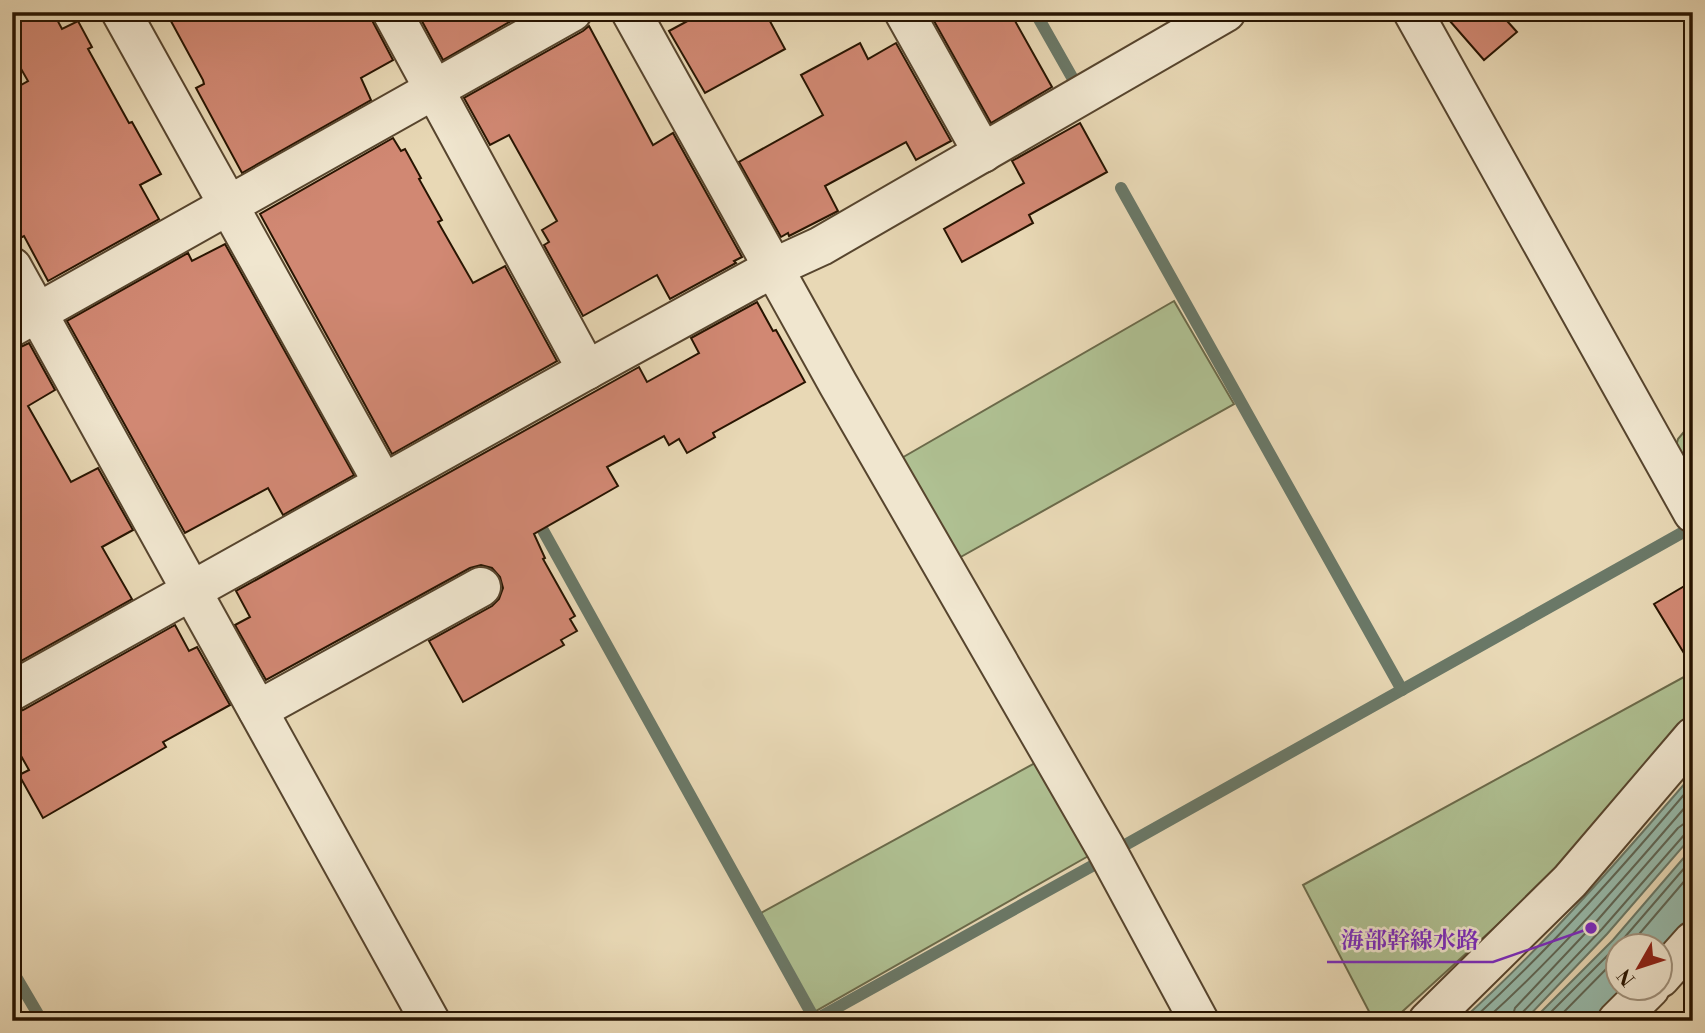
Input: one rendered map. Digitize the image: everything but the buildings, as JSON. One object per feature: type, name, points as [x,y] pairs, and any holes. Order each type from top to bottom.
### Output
[{"type":"street","points":[[121,12],[383,483]]},
{"type":"street","points":[[392,12],[587,370]]},
{"type":"street","points":[[25,320],[572,12]]},
{"type":"street","points":[[631,12],[773,268],[1105,847],[1199,1021]]},
{"type":"street","points":[[904,12],[983,153]]},
{"type":"street","points":[[12,691],[587,370],[773,268],[821,246],[1226,12]]},
{"type":"street","points":[[1413,12],[1693,513]]},
{"type":"street","points":[[12,267],[25,320],[191,590],[430,1021]]},
{"type":"street","points":[[258,710],[481,587]]},
{"type":"street","points":[[1427,1021],[1570,881],[1693,737]]},
{"type":"street","points":[[1674,962],[1693,941]]},
{"type":"street","points":[[1618,1021],[1636,1002]]},
{"type":"shaded area","points":[[1174,301],[1234,404],[950,563],[893,463]]},
{"type":"shaded area","points":[[1693,421],[1693,506],[1672,461],[1678,439]]},
{"type":"shaded area","points":[[1693,672],[1693,715],[1539,887],[1392,1021],[1374,1021],[1303,885]]},
{"type":"shaded area","points":[[1046,757],[1099,850],[814,1012],[761,913]]},
{"type":"water","points":[[1693,774],[1693,835],[1609,932],[1604,932],[1604,937],[1524,1021],[1461,1021],[1552,932]]},
{"type":"water","points":[[1693,847],[1693,915],[1674,937],[1674,932],[1620,932]]},
{"type":"water","points":[[1604,949],[1604,1002],[1613,1002],[1594,1021],[1532,1021]]},
{"type":"waterway","points":[[1035,12],[1073,79]]},
{"type":"waterway","points":[[1121,188],[1402,690]]},
{"type":"waterway","points":[[535,516],[815,1020]]},
{"type":"waterway","points":[[1118,849],[1687,530]]},
{"type":"waterway","points":[[813,1021],[1101,861]]},
{"type":"waterway","points":[[12,970],[42,1021]]},
{"type":"place","name":"海部幹線水路","points":[[1591,928]]}]
